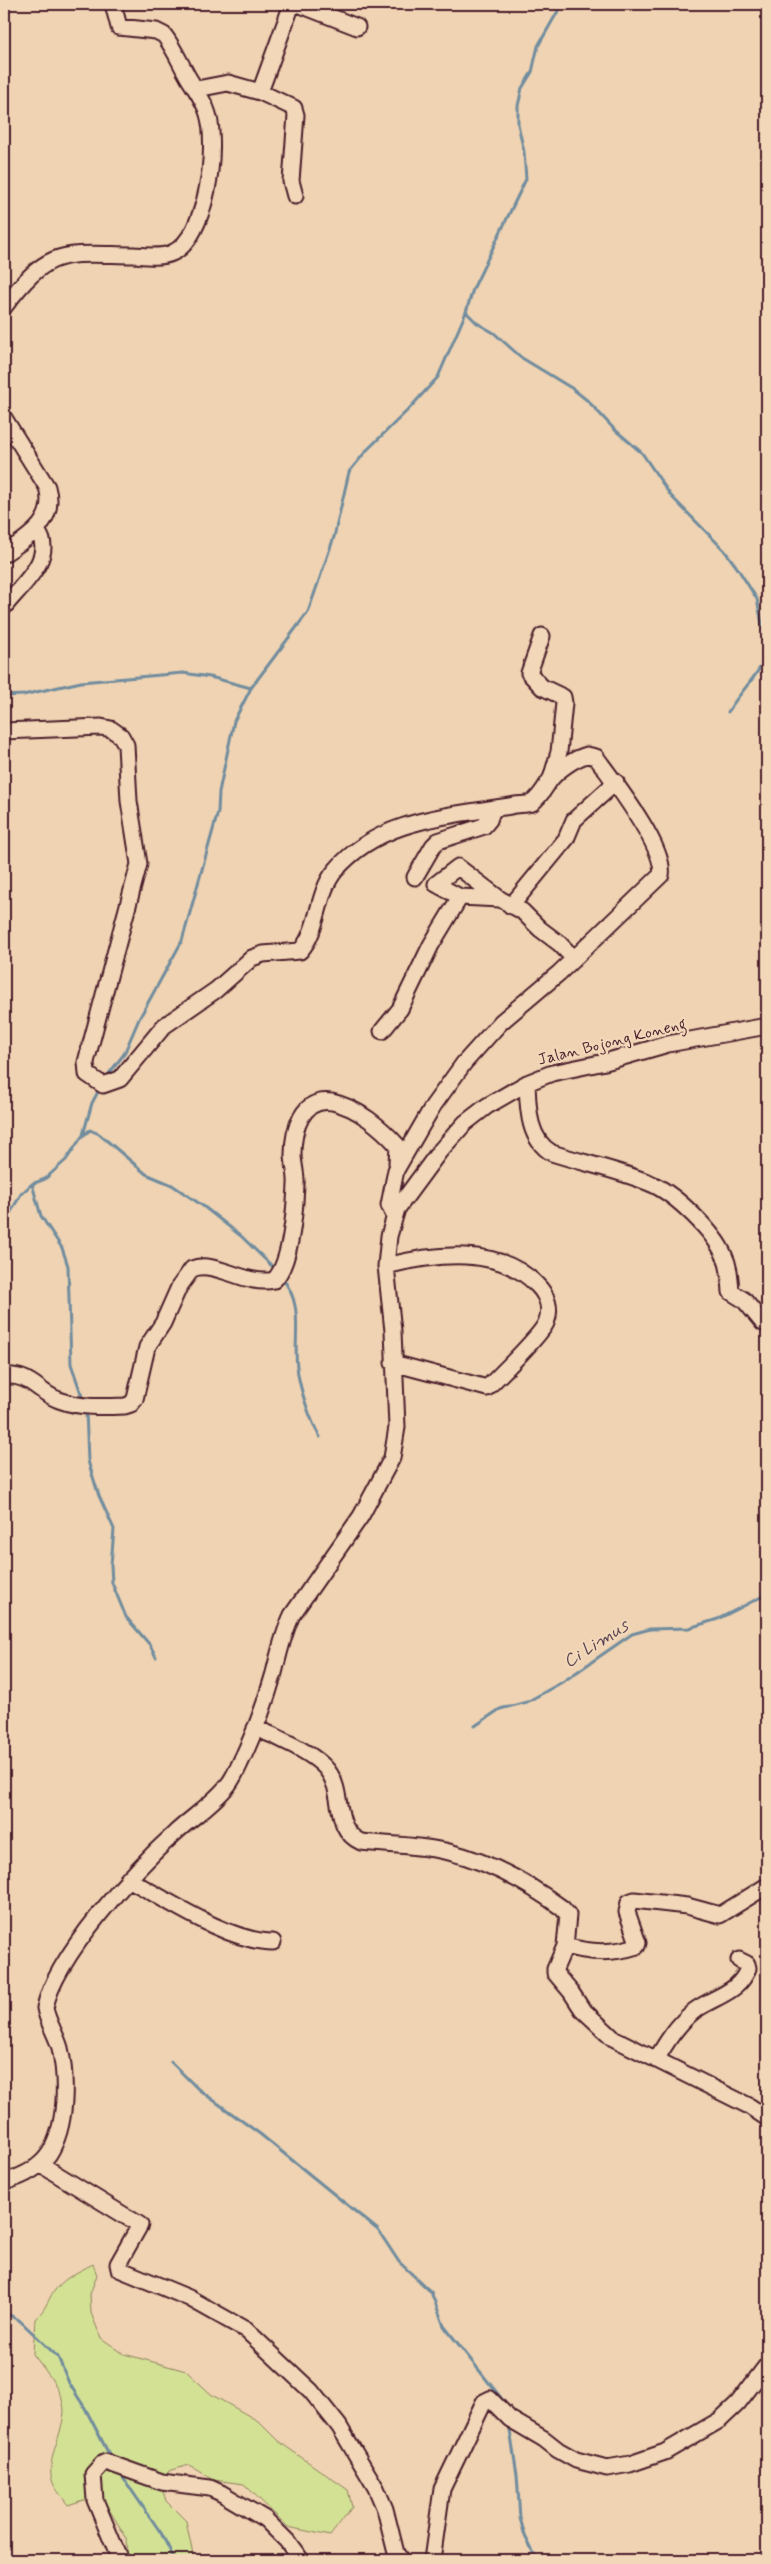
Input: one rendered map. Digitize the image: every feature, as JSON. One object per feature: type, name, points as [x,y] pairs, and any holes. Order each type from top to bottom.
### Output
[{"type":"street","points":[[4,307],[36,270],[59,257],[90,254],[165,256],[179,250],[194,230],[201,212],[210,166],[211,126],[208,114],[197,90],[164,35],[156,31],[119,27],[113,4]]},
{"type":"street","points":[[260,92],[276,43],[292,4]]},
{"type":"street","points":[[298,4],[357,27]]},
{"type":"street","points":[[197,90],[228,83],[260,92],[294,108],[296,115],[291,182],[295,196]]},
{"type":"street","points":[[4,418],[47,487],[49,496],[48,511],[37,532],[4,554]]},
{"type":"street","points":[[4,607],[36,569],[40,560],[43,544],[37,532]]},
{"type":"street","points":[[4,731],[101,727],[111,729],[121,736],[126,745],[131,818],[139,864],[86,1062],[86,1071],[95,1080],[109,1084],[120,1079],[164,1026],[216,990],[252,958],[263,954],[300,951],[310,936],[320,899],[331,878],[340,866],[360,847],[387,832],[422,820],[532,803],[543,794],[552,779],[558,752],[564,704],[563,697],[542,687],[528,673],[542,636]]},
{"type":"street","points":[[396,1170],[433,1106],[464,1063],[501,1022],[574,960],[655,882],[662,870],[658,854],[633,805],[596,757],[587,754],[572,762],[552,779]]},
{"type":"street","points":[[506,903],[566,839],[574,820],[616,782]]},
{"type":"street","points":[[415,877],[433,846],[438,841],[484,826],[489,820],[493,809]]},
{"type":"street","points":[[402,839],[422,820]]},
{"type":"street","points":[[506,903],[460,897],[436,884],[458,867],[506,903],[534,920],[574,960]]},
{"type":"street","points":[[382,1031],[400,1009],[431,945],[460,897]]},
{"type":"street","name":"Jalan Bojong Koneng","points":[[386,1266],[389,1236],[394,1216],[415,1182],[465,1123],[486,1106],[527,1083],[552,1073],[606,1062],[668,1044],[767,1026]]},
{"type":"street","points":[[527,1083],[530,1114],[538,1143],[552,1153],[656,1186],[675,1199],[706,1230],[720,1248],[729,1269],[731,1292],[744,1300],[763,1323]]},
{"type":"street","points":[[4,1376],[25,1378],[49,1395],[68,1403],[125,1406],[131,1404],[135,1398],[147,1347],[163,1323],[179,1287],[192,1269],[205,1266],[255,1281],[274,1280],[284,1266],[294,1199],[296,1179],[293,1152],[296,1129],[306,1110],[316,1102],[331,1102],[346,1107],[390,1137],[399,1148],[389,1205],[394,1216]]},
{"type":"street","points":[[4,2182],[21,2176],[40,2164],[49,2154],[56,2140],[62,2110],[63,2072],[60,2050],[46,2013],[46,2003],[62,1969],[100,1914],[128,1879],[175,1832],[216,1798],[229,1784],[255,1728],[284,1631],[292,1616],[361,1516],[392,1458],[397,1427],[394,1363],[393,1331],[386,1266],[430,1256],[456,1255],[479,1258],[508,1266],[530,1278],[545,1293],[549,1310],[546,1325],[487,1388],[394,1363]]},
{"type":"street","points":[[255,1728],[285,1741],[328,1770],[343,1824],[346,1832],[352,1838],[361,1842],[448,1852],[480,1862],[514,1877],[544,1895],[568,1913],[565,1946],[555,1968],[556,1973],[582,2009],[613,2038],[749,2106],[767,2118]]},
{"type":"street","points":[[128,1879],[181,1908],[239,1936],[273,1942]]},
{"type":"street","points":[[565,1946],[590,1952],[615,1952],[637,1946],[638,1943],[627,1912],[629,1902],[634,1900],[687,1906],[720,1915],[765,1887]]},
{"type":"street","points":[[656,2060],[671,2033],[693,2012],[704,2004],[726,1994],[740,1981],[748,1968],[746,1964],[739,1960]]},
{"type":"street","points":[[40,2164],[140,2225],[118,2264],[119,2269],[189,2298],[246,2330],[311,2391],[339,2426],[376,2488],[385,2510],[396,2553],[401,2560]]},
{"type":"street","points":[[432,2560],[442,2489],[484,2402],[490,2399],[518,2425],[576,2460],[607,2468],[630,2464],[665,2452],[720,2420],[738,2403],[767,2365]]},
{"type":"street","points":[[120,2560],[94,2500],[92,2481],[98,2467],[111,2462],[162,2482],[210,2488],[221,2493],[265,2519],[287,2541],[300,2560]]},
{"type":"green space","points":[[93,2264],[97,2275],[90,2294],[91,2313],[101,2338],[124,2354],[186,2371],[212,2395],[258,2421],[278,2441],[348,2490],[352,2507],[330,2536],[288,2527],[244,2484],[214,2480],[189,2465],[169,2471],[160,2482],[166,2501],[186,2521],[194,2560],[127,2560],[126,2537],[105,2503],[83,2500],[68,2505],[54,2486],[51,2474],[53,2453],[63,2422],[63,2403],[55,2384],[33,2354],[35,2319],[43,2311],[59,2285],[69,2277]]},
{"type":"waterway","points":[[105,1079],[124,1054],[139,1019],[182,941],[218,812],[219,792],[234,721],[251,688],[308,612],[334,537],[349,472],[367,450],[408,410],[438,377],[466,312],[473,289],[526,179],[524,152],[518,124],[518,106],[522,88],[532,72],[538,46],[562,4]]},
{"type":"waterway","points":[[466,312],[477,323],[494,333],[522,358],[573,389],[588,401],[614,429],[642,453],[671,496],[724,550],[736,566],[757,599],[767,648]]},
{"type":"waterway","points":[[728,712],[755,676],[767,652]]},
{"type":"waterway","points":[[4,696],[23,695],[81,682],[183,673],[210,677],[251,688]]},
{"type":"waterway","points":[[4,1224],[21,1194],[32,1184],[45,1179],[66,1160],[83,1135],[92,1103],[100,1088]]},
{"type":"waterway","points":[[84,1135],[90,1130],[99,1134],[146,1174],[172,1185],[203,1206],[241,1236],[275,1269]]},
{"type":"waterway","points":[[32,1184],[41,1216],[62,1248],[68,1266],[71,1364],[84,1402]]},
{"type":"waterway","points":[[282,1278],[289,1289],[296,1310],[296,1355],[300,1384],[309,1413],[320,1437]]},
{"type":"waterway","points":[[86,1410],[88,1461],[99,1496],[114,1529],[111,1565],[112,1583],[126,1617],[150,1645],[156,1657]]},
{"type":"waterway","name":"Ci Limus","points":[[475,1726],[500,1709],[527,1702],[564,1681],[632,1634],[650,1629],[689,1628],[718,1619],[767,1594]]},
{"type":"waterway","points":[[171,2062],[198,2089],[260,2134],[378,2230],[399,2262],[431,2292],[444,2326],[505,2403]]},
{"type":"waterway","points":[[763,2098],[767,2101]]},
{"type":"waterway","points":[[4,2312],[19,2320],[58,2357],[69,2383],[85,2408],[111,2458]]},
{"type":"waterway","points":[[509,2424],[517,2475],[520,2518],[525,2536],[537,2560]]},
{"type":"waterway","points":[[119,2472],[161,2533],[175,2560]]}]
